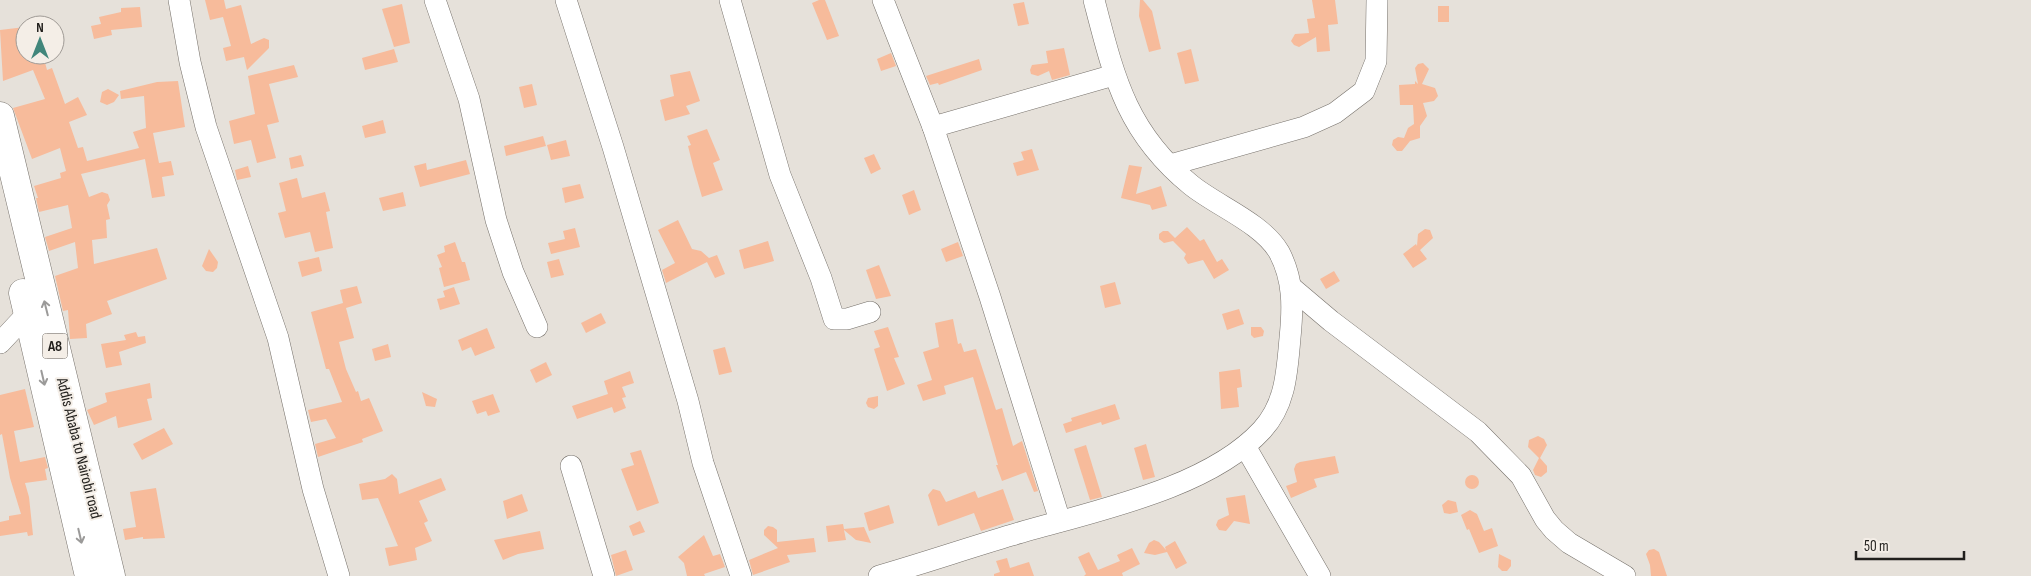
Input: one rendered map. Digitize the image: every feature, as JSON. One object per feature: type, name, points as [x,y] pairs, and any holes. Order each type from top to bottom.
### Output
[{"type":"highway","name":"Addis Ababa to Nairobi road","points":[[0,116],[111,576]]},
{"type":"highway","name":"Addis Ababa to Nairobi road","points":[[0,194],[89,576]]},
{"type":"street","points":[[179,0],[190,62],[206,127],[278,338],[313,489],[338,576]]},
{"type":"street","points":[[435,0],[470,99],[496,220],[513,272],[537,327]]},
{"type":"street","points":[[566,0],[614,147],[688,401],[703,463],[741,576]]},
{"type":"street","points":[[730,0],[780,175],[821,278],[834,319],[846,319],[870,312]]},
{"type":"street","points":[[883,0],[933,127],[990,297],[1060,521]]},
{"type":"street","points":[[879,576],[1133,500],[1196,476],[1245,446],[1264,428],[1278,408],[1286,377],[1292,288],[1279,252],[1268,239],[1191,186],[1170,165],[1133,119],[1114,75],[1094,0]]},
{"type":"street","points":[[1170,165],[1304,127],[1335,113],[1364,91],[1376,61],[1377,0]]},
{"type":"street","points":[[933,127],[1114,75]]},
{"type":"street","points":[[1292,288],[1331,321],[1478,432],[1521,476],[1545,519],[1554,530],[1569,543],[1625,576]]},
{"type":"street","points":[[0,343],[28,313]]},
{"type":"street","points":[[1245,446],[1320,576]]},
{"type":"street","points":[[571,466],[604,576]]},
{"type":"building","points":[[205,0],[224,0],[226,9],[241,5],[251,44],[264,38],[269,40],[269,48],[247,70],[244,57],[226,61],[223,48],[231,46],[223,17],[210,20]]},
{"type":"building","points":[[825,0],[839,36],[827,40],[812,3]]},
{"type":"building","points":[[1140,0],[1143,0],[1152,11],[1161,49],[1149,52],[1139,16]]},
{"type":"building","points":[[1312,0],[1335,0],[1338,24],[1328,25],[1330,51],[1317,52],[1316,37],[1299,47],[1291,41],[1295,34],[1309,33],[1307,19],[1315,18]]},
{"type":"building","points":[[1024,2],[1029,24],[1018,26],[1013,4]]},
{"type":"building","points":[[402,4],[410,43],[394,47],[382,9]]},
{"type":"building","points":[[1438,6],[1449,6],[1449,22],[1438,22]]},
{"type":"building","points":[[140,7],[142,27],[111,30],[112,35],[94,39],[91,26],[101,24],[99,17],[121,12],[121,8]]},
{"type":"building","points":[[15,28],[15,65],[46,65],[47,70],[52,68],[65,104],[78,97],[87,115],[69,122],[78,148],[83,147],[87,161],[139,148],[133,132],[146,128],[144,96],[121,99],[120,91],[157,82],[178,81],[185,127],[153,133],[159,163],[171,161],[174,175],[162,177],[165,196],[152,198],[145,159],[81,174],[89,197],[102,192],[108,194],[110,200],[107,205],[110,219],[106,220],[107,238],[92,240],[94,264],[157,248],[167,279],[107,301],[112,314],[86,324],[87,338],[70,339],[68,310],[63,311],[55,276],[78,268],[75,242],[49,251],[45,237],[72,228],[68,205],[39,212],[36,198],[38,198],[34,186],[61,178],[60,173],[66,171],[60,148],[32,159],[13,108],[45,99],[33,70],[3,81],[0,30]]},
{"type":"building","points":[[1064,48],[1070,75],[1052,80],[1049,71],[1038,76],[1031,74],[1032,65],[1048,63],[1046,51]]},
{"type":"building","points":[[394,49],[398,62],[365,70],[362,58]]},
{"type":"building","points":[[1191,49],[1199,81],[1185,84],[1177,53]]},
{"type":"building","points":[[891,53],[896,66],[881,71],[877,59]]},
{"type":"building","points":[[979,59],[982,70],[939,85],[938,83],[930,85],[926,76]]},
{"type":"building","points":[[1423,63],[1429,69],[1422,84],[1435,88],[1438,96],[1434,101],[1423,103],[1427,116],[1420,126],[1420,138],[1410,141],[1402,151],[1397,151],[1392,145],[1393,140],[1398,137],[1404,138],[1408,128],[1414,124],[1413,105],[1400,105],[1399,85],[1415,84],[1415,81],[1418,84],[1415,68],[1418,64]]},
{"type":"building","points":[[294,65],[298,77],[269,84],[279,122],[267,125],[276,158],[257,163],[251,140],[234,144],[229,121],[255,114],[248,76]]},
{"type":"building","points":[[690,71],[700,101],[686,106],[690,114],[665,121],[660,100],[674,96],[670,75]]},
{"type":"building","points":[[532,84],[537,105],[524,108],[519,87]]},
{"type":"building","points":[[108,89],[119,95],[114,102],[107,105],[100,102],[102,92]]},
{"type":"building","points":[[383,120],[386,133],[365,138],[362,126]]},
{"type":"building","points":[[707,129],[720,160],[713,163],[723,190],[702,197],[688,146],[691,145],[687,136]]},
{"type":"building","points":[[543,136],[546,146],[506,156],[504,146]]},
{"type":"building","points":[[566,140],[570,156],[551,160],[547,145]]},
{"type":"building","points":[[1032,149],[1039,170],[1017,176],[1013,163],[1024,160],[1021,152]]},
{"type":"building","points":[[874,154],[881,169],[871,174],[864,158]]},
{"type":"building","points":[[301,155],[304,166],[291,169],[289,158]]},
{"type":"building","points":[[466,160],[470,174],[420,187],[414,166],[426,163],[427,170]]},
{"type":"building","points":[[1129,165],[1142,167],[1136,194],[1161,186],[1167,206],[1152,210],[1150,205],[1121,198]]},
{"type":"building","points":[[248,166],[251,177],[237,180],[235,170]]},
{"type":"building","points":[[297,178],[302,198],[325,192],[330,211],[326,212],[333,248],[315,252],[310,232],[285,238],[278,213],[286,211],[279,183]]},
{"type":"building","points":[[580,184],[584,198],[565,203],[562,188]]},
{"type":"building","points":[[914,190],[921,210],[909,215],[902,195]]},
{"type":"building","points":[[403,192],[406,206],[383,211],[379,198]]},
{"type":"building","points":[[678,220],[692,249],[701,251],[709,258],[717,255],[725,274],[715,278],[707,262],[666,283],[662,270],[675,263],[658,230]]},
{"type":"building","points":[[1187,227],[1200,241],[1204,239],[1217,262],[1222,259],[1229,270],[1214,279],[1203,260],[1188,264],[1184,258],[1186,254],[1173,241],[1164,243],[1159,239],[1159,234],[1163,231],[1168,231],[1175,238]]},
{"type":"building","points":[[575,228],[580,247],[551,254],[548,243],[565,239],[563,231]]},
{"type":"building","points":[[1425,229],[1430,230],[1433,238],[1420,250],[1427,259],[1413,268],[1403,254],[1416,244],[1417,246],[1418,234]]},
{"type":"building","points":[[768,241],[774,261],[744,269],[739,250]]},
{"type":"building","points":[[455,242],[462,262],[465,262],[470,280],[444,287],[439,268],[442,267],[437,255],[445,252],[444,246]]},
{"type":"building","points":[[958,242],[963,256],[946,262],[941,249]]},
{"type":"building","points":[[209,249],[218,262],[217,268],[213,272],[206,271],[202,266]]},
{"type":"building","points":[[319,257],[322,271],[302,277],[298,262]]},
{"type":"building","points":[[559,259],[564,275],[551,278],[547,262]]},
{"type":"building","points":[[879,265],[891,296],[876,299],[866,270]]},
{"type":"building","points":[[1334,271],[1340,281],[1326,289],[1320,279]]},
{"type":"building","points":[[1115,282],[1121,304],[1105,308],[1100,286]]},
{"type":"building","points":[[357,286],[362,303],[346,308],[354,338],[339,342],[346,369],[356,392],[358,391],[361,401],[369,398],[383,431],[362,439],[363,442],[318,457],[315,444],[336,438],[326,419],[311,422],[308,410],[342,402],[329,369],[326,369],[311,312],[343,303],[340,290]]},
{"type":"building","points":[[454,287],[460,304],[440,310],[437,299],[445,297],[443,291]]},
{"type":"building","points":[[1239,309],[1244,324],[1227,330],[1222,314]]},
{"type":"building","points":[[601,313],[606,323],[586,333],[581,323]]},
{"type":"building","points":[[953,319],[958,344],[961,343],[964,352],[976,349],[996,410],[1002,408],[1013,446],[1022,441],[1038,491],[1034,492],[1026,472],[1002,481],[973,377],[944,386],[946,394],[923,401],[917,385],[932,380],[923,352],[939,347],[935,323]]},
{"type":"building","points":[[888,327],[899,357],[894,358],[905,384],[887,391],[874,349],[880,347],[874,331]]},
{"type":"building","points":[[1251,327],[1261,327],[1264,331],[1263,336],[1254,338],[1251,335]]},
{"type":"building","points":[[487,328],[495,348],[475,356],[471,347],[462,351],[458,340]]},
{"type":"building","points":[[136,332],[138,337],[145,336],[146,343],[119,352],[122,365],[106,368],[101,344],[126,340],[124,335]]},
{"type":"building","points":[[388,344],[391,357],[375,361],[372,349]]},
{"type":"building","points":[[725,347],[732,372],[719,375],[713,350]]},
{"type":"building","points":[[546,362],[552,375],[536,383],[530,370]]},
{"type":"building","points":[[1240,369],[1242,387],[1237,388],[1239,407],[1221,409],[1219,372]]},
{"type":"building","points":[[630,371],[634,383],[622,387],[626,397],[622,398],[626,408],[614,413],[612,407],[577,419],[572,406],[608,394],[604,381]]},
{"type":"building","points":[[150,383],[152,398],[147,399],[152,420],[118,428],[116,416],[94,425],[87,410],[107,402],[105,393]]},
{"type":"building","points":[[25,389],[34,427],[14,431],[20,462],[45,457],[48,468],[45,469],[47,480],[25,483],[29,497],[33,535],[28,536],[27,532],[0,536],[0,522],[9,520],[9,516],[21,514],[10,478],[2,434],[0,435],[0,395]]},
{"type":"building","points":[[422,392],[437,399],[435,407],[426,406]]},
{"type":"building","points":[[493,394],[500,412],[488,416],[486,411],[477,414],[472,401]]},
{"type":"building","points":[[878,396],[878,406],[874,409],[868,407],[866,403],[868,398]]},
{"type":"building","points":[[1115,404],[1120,419],[1102,425],[1101,422],[1066,433],[1063,424],[1072,421],[1071,418]]},
{"type":"building","points":[[164,428],[173,444],[142,460],[133,444]]},
{"type":"building","points":[[1538,436],[1544,439],[1547,445],[1540,458],[1547,466],[1547,472],[1541,477],[1535,475],[1533,470],[1539,458],[1528,447],[1529,440]]},
{"type":"building","points":[[1146,444],[1155,477],[1143,480],[1134,448]]},
{"type":"building","points":[[1086,445],[1102,497],[1090,500],[1074,449]]},
{"type":"building","points":[[641,450],[659,503],[637,511],[621,469],[634,465],[630,453]]},
{"type":"building","points":[[1335,456],[1339,473],[1314,479],[1317,487],[1291,498],[1286,486],[1297,482],[1294,469],[1296,464]]},
{"type":"building","points":[[392,474],[397,479],[399,494],[441,478],[446,490],[419,501],[428,521],[424,523],[432,541],[415,548],[417,560],[389,566],[385,548],[398,546],[378,498],[362,500],[359,484],[385,479]]},
{"type":"building","points":[[1469,475],[1475,475],[1479,482],[1475,489],[1469,489],[1465,485],[1465,479]]},
{"type":"building","points":[[156,488],[165,538],[143,539],[143,537],[125,540],[123,529],[136,527],[130,492]]},
{"type":"building","points":[[933,489],[940,491],[946,502],[975,491],[978,498],[1003,489],[1014,520],[981,531],[974,513],[938,526],[928,495]]},
{"type":"building","points":[[522,494],[528,511],[507,519],[503,501]]},
{"type":"building","points":[[1245,495],[1250,524],[1234,521],[1226,531],[1219,530],[1216,525],[1218,520],[1229,515],[1226,498]]},
{"type":"building","points":[[1448,500],[1456,502],[1458,512],[1444,513],[1442,505]]},
{"type":"building","points":[[889,505],[894,523],[869,531],[864,513]]},
{"type":"building","points":[[1470,510],[1477,514],[1484,531],[1492,528],[1498,546],[1479,553],[1461,515]]},
{"type":"building","points":[[640,521],[645,532],[633,536],[629,526]]},
{"type":"building","points":[[843,524],[844,529],[864,527],[871,543],[856,540],[844,530],[846,540],[828,542],[826,526]]},
{"type":"building","points":[[768,526],[777,530],[777,542],[814,538],[816,552],[787,555],[790,562],[753,575],[749,560],[778,548],[764,535],[764,530]]},
{"type":"building","points":[[540,531],[544,549],[518,554],[503,560],[494,540]]},
{"type":"building","points":[[704,535],[713,556],[720,554],[725,567],[704,574],[705,576],[687,576],[684,563],[678,557]]},
{"type":"building","points":[[1154,540],[1159,542],[1166,550],[1165,547],[1175,541],[1187,563],[1176,569],[1167,552],[1155,555],[1144,553],[1149,543]]},
{"type":"building","points":[[1132,548],[1140,564],[1122,573],[1123,576],[1084,576],[1086,574],[1078,557],[1089,552],[1098,570],[1120,561],[1117,555]]},
{"type":"building","points":[[1654,549],[1659,552],[1667,576],[1651,576],[1646,554],[1649,550]]},
{"type":"building","points":[[626,550],[633,570],[616,576],[611,555]]},
{"type":"building","points":[[1499,554],[1511,560],[1511,566],[1507,571],[1502,571],[1498,567]]},
{"type":"building","points":[[1007,558],[1010,568],[1029,562],[1034,576],[994,576],[994,574],[1000,572],[996,561]]}]
